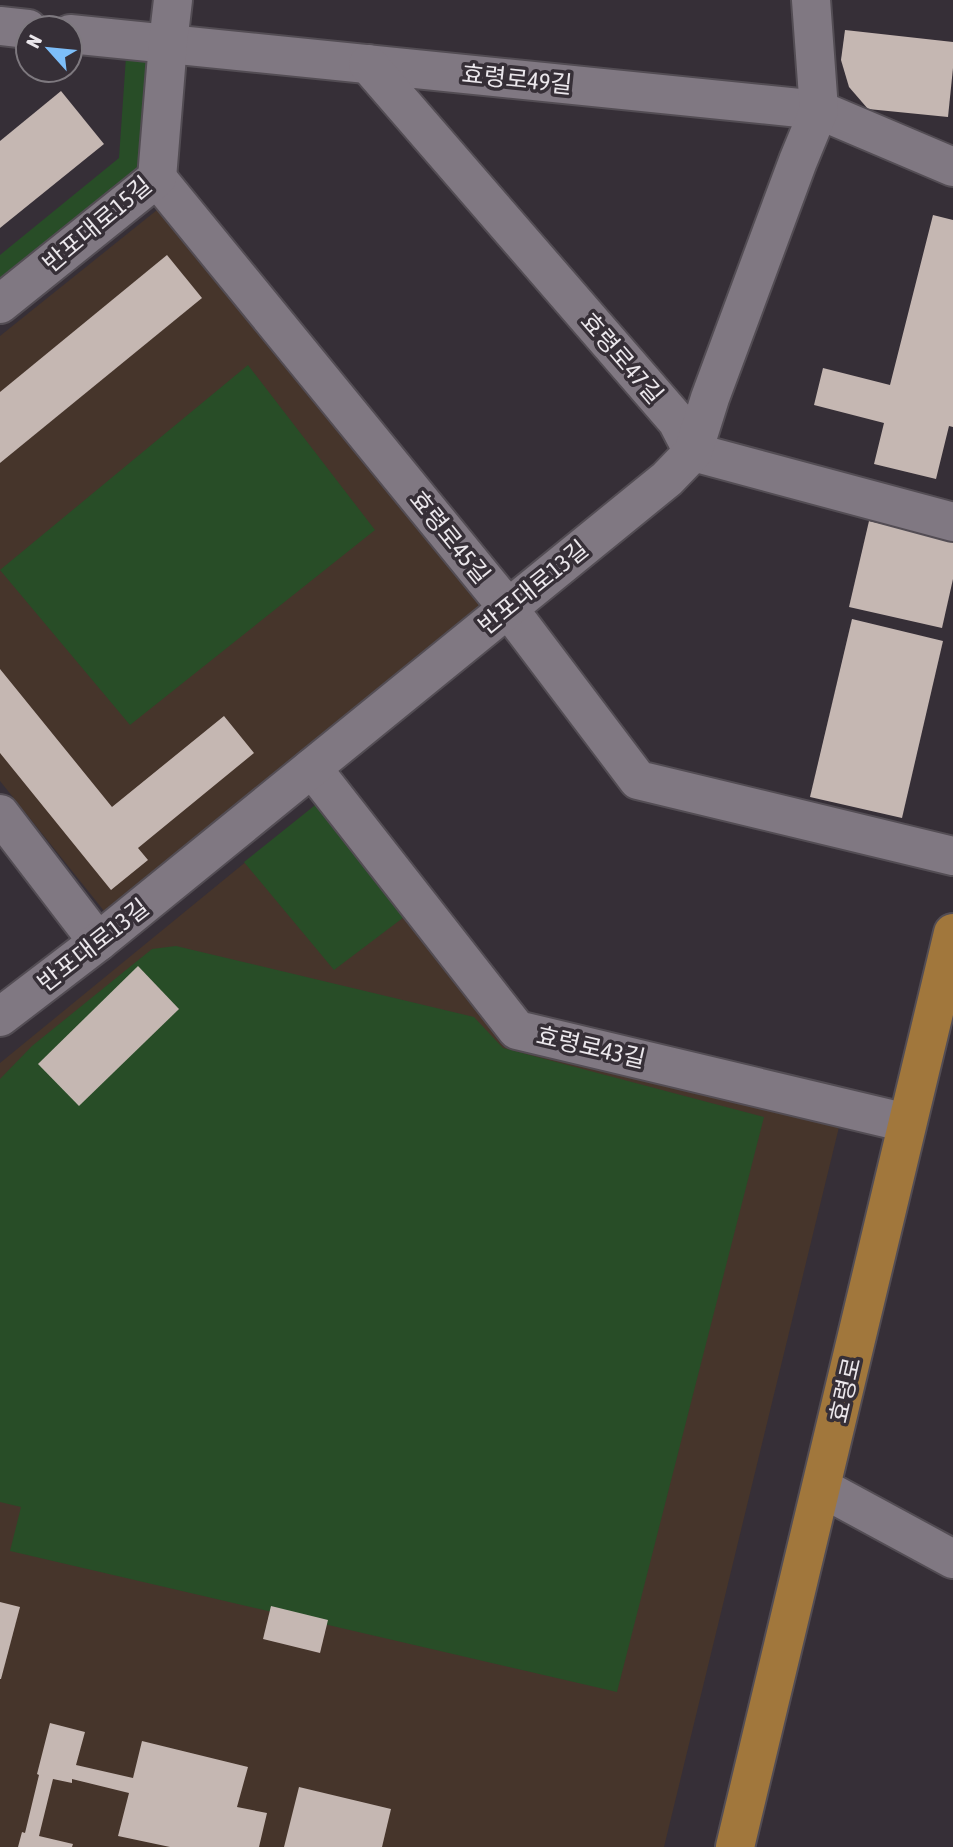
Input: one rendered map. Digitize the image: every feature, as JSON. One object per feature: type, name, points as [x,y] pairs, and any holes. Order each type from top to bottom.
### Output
[{"type":"main road","name":"효령로","points":[[735,1847],[953,933]]},
{"type":"street","name":"반포대로15길","points":[[0,304],[157,178],[173,0]]},
{"type":"street","name":"반포대로13길","points":[[0,1017],[98,942],[667,479],[693,452],[819,110],[811,0]]},
{"type":"street","name":"효령로49길","points":[[84,35],[819,110],[953,167]]},
{"type":"street","name":"효령로47길","points":[[368,64],[677,421],[693,452]]},
{"type":"street","name":"효령로45길","points":[[157,178],[508,608],[638,780],[953,856]]},
{"type":"street","points":[[693,452],[953,522]]},
{"type":"street","name":"효령로43길","points":[[312,768],[517,1030],[907,1123]]},
{"type":"street","points":[[0,814],[98,942]]},
{"type":"street","points":[[822,1488],[953,1559]]},
{"type":"shaded area","points":[[162,206],[482,606],[104,911],[0,781],[0,336]]},
{"type":"shaded area","points":[[324,798],[516,1046],[839,1127],[664,1847],[0,1847],[0,1063]]},
{"type":"green space","points":[[126,57],[146,61],[138,176],[0,286],[0,255],[119,158]]},
{"type":"green space","points":[[248,365],[375,530],[130,725],[0,570]]},
{"type":"green space","points":[[324,798],[412,911],[334,970],[244,862]]},
{"type":"green space","points":[[176,946],[474,1017],[503,1048],[764,1117],[617,1692],[10,1551],[21,1507],[0,1502],[0,1079],[32,1046],[152,949]]},
{"type":"building","points":[[845,30],[953,42],[948,117],[868,109],[849,87],[841,60]]},
{"type":"building","points":[[61,91],[104,144],[0,228],[0,141]]},
{"type":"building","points":[[933,215],[953,220],[953,427],[949,426],[936,479],[874,464],[884,423],[814,405],[823,368],[890,385]]},
{"type":"building","points":[[167,255],[202,298],[0,463],[0,392]]},
{"type":"building","points":[[869,521],[953,540],[953,579],[942,628],[849,607]]},
{"type":"building","points":[[852,619],[943,641],[902,818],[810,797]]},
{"type":"building","points":[[0,669],[112,807],[224,716],[254,753],[138,848],[148,860],[111,890],[0,753]]},
{"type":"building","points":[[138,966],[179,1009],[79,1106],[38,1064]]},
{"type":"building","points":[[0,1602],[20,1607],[1,1679],[0,1679]]},
{"type":"building","points":[[271,1606],[328,1620],[320,1653],[263,1639]]},
{"type":"building","points":[[50,1723],[85,1732],[76,1765],[133,1778],[142,1741],[248,1767],[237,1807],[267,1813],[259,1847],[170,1847],[118,1836],[129,1793],[72,1779],[72,1783],[53,1779],[39,1836],[73,1844],[72,1847],[18,1847],[22,1832],[25,1833]]},
{"type":"building","points":[[299,1787],[391,1809],[382,1847],[284,1847]]}]
